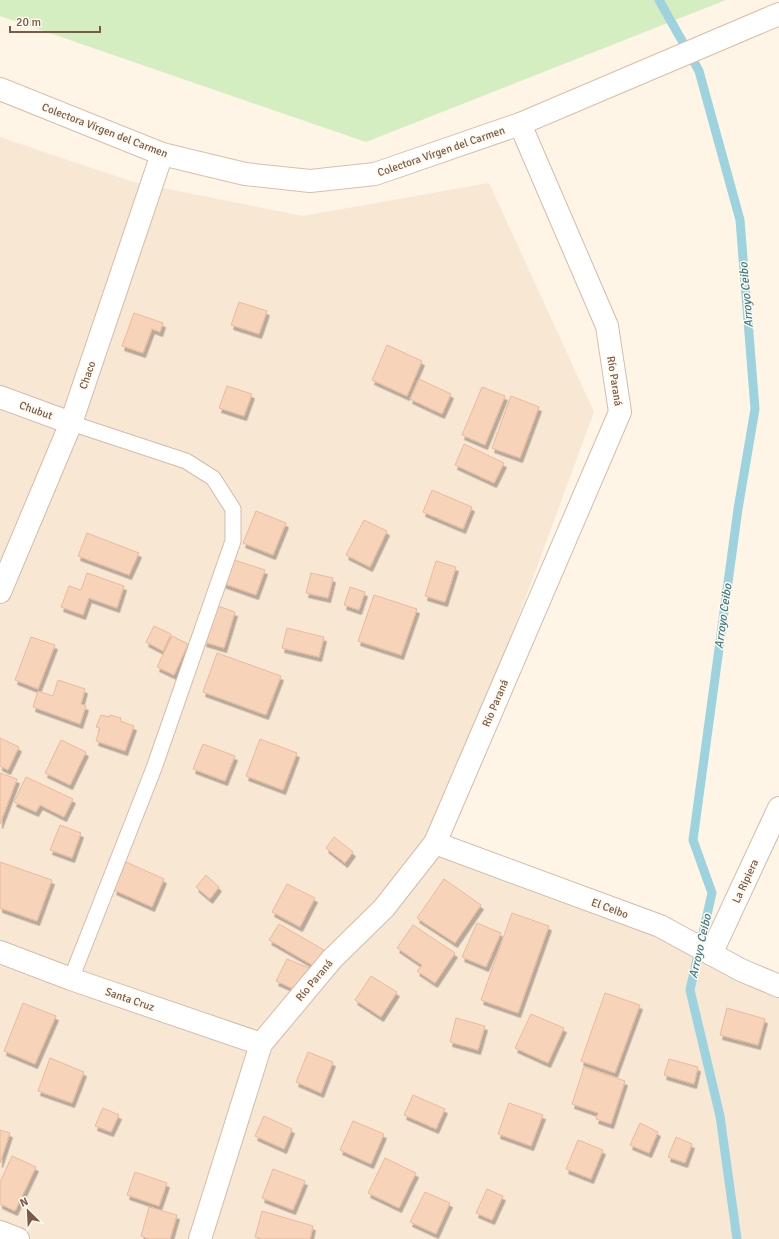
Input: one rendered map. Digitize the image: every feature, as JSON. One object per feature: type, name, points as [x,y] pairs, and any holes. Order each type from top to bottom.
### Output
[{"type":"street","name":"Colectora Vírgen del Carmen","points":[[0,89],[162,154],[245,174],[310,181],[375,174],[520,124],[779,14]]},
{"type":"street","name":"Río Paraná","points":[[200,1239],[260,1044],[332,958],[384,908],[435,843],[620,412],[607,326],[520,124]]},
{"type":"street","name":"Chaco","points":[[0,592],[71,423],[162,154]]},
{"type":"street","name":"Chubut","points":[[0,397],[71,423]]},
{"type":"street","name":"La Ripiera","points":[[711,954],[779,808]]},
{"type":"street","name":"El Ceibo","points":[[435,843],[660,926],[741,970],[779,986]]},
{"type":"street","name":"Santa Cruz","points":[[0,952],[71,979],[260,1044]]},
{"type":"street","points":[[0,1232],[18,1239]]},
{"type":"lane","points":[[71,423],[186,461],[213,478],[233,508],[233,541],[154,768],[71,979]]},
{"type":"shaded area","points":[[0,137],[133,182],[303,216],[489,183],[594,412],[435,843],[779,990],[779,1239],[0,1239]]},
{"type":"green space","points":[[0,0],[726,0],[366,142],[0,16]]},
{"type":"building","points":[[239,302],[267,311],[259,334],[231,325]]},
{"type":"building","points":[[134,313],[163,323],[160,332],[152,329],[143,353],[122,346]]},
{"type":"building","points":[[387,345],[422,361],[407,396],[372,380]]},
{"type":"building","points":[[419,379],[451,394],[442,414],[410,399]]},
{"type":"building","points":[[227,386],[252,394],[244,416],[219,408]]},
{"type":"building","points":[[482,387],[505,396],[485,445],[462,435]]},
{"type":"building","points":[[511,396],[539,407],[520,458],[492,448]]},
{"type":"building","points":[[464,444],[504,463],[494,483],[455,465]]},
{"type":"building","points":[[432,490],[472,507],[463,529],[423,512]]},
{"type":"building","points":[[256,511],[286,523],[273,555],[243,543]]},
{"type":"building","points":[[364,520],[387,531],[370,567],[346,555]]},
{"type":"building","points":[[87,533],[139,553],[129,575],[78,556]]},
{"type":"building","points":[[231,559],[265,570],[256,595],[222,583]]},
{"type":"building","points":[[436,561],[456,567],[445,602],[425,596]]},
{"type":"building","points":[[87,573],[124,586],[117,608],[89,598],[83,615],[61,607],[69,586],[81,590]]},
{"type":"building","points":[[311,573],[333,578],[328,598],[306,593]]},
{"type":"building","points":[[350,587],[365,592],[359,610],[344,605]]},
{"type":"building","points":[[374,595],[417,609],[401,655],[358,641]]},
{"type":"building","points":[[215,605],[235,612],[224,648],[204,642]]},
{"type":"building","points":[[154,626],[171,634],[163,651],[146,642]]},
{"type":"building","points":[[287,628],[324,637],[319,657],[282,648]]},
{"type":"building","points":[[172,636],[188,644],[174,675],[157,667]]},
{"type":"building","points":[[31,637],[55,645],[38,689],[15,680]]},
{"type":"building","points":[[217,653],[281,676],[266,715],[203,692]]},
{"type":"building","points":[[58,680],[85,689],[81,704],[86,706],[80,724],[33,707],[38,691],[53,696]]},
{"type":"building","points":[[101,715],[109,717],[110,715],[121,718],[120,721],[134,726],[125,751],[96,741],[100,728],[96,727]]},
{"type":"building","points":[[0,738],[19,747],[8,770],[0,766]]},
{"type":"building","points":[[260,739],[297,753],[283,790],[246,776]]},
{"type":"building","points":[[61,740],[86,752],[70,785],[45,773]]},
{"type":"building","points":[[203,744],[235,756],[225,781],[193,769]]},
{"type":"building","points":[[0,773],[17,779],[0,824]]},
{"type":"building","points":[[26,777],[73,799],[64,817],[40,805],[36,812],[14,802]]},
{"type":"building","points":[[60,825],[81,833],[72,858],[50,850]]},
{"type":"building","points":[[334,837],[353,852],[345,863],[326,848]]},
{"type":"building","points":[[0,862],[52,880],[37,921],[0,908]]},
{"type":"building","points":[[126,862],[164,879],[152,907],[114,890]]},
{"type":"building","points":[[206,875],[219,887],[210,899],[196,887]]},
{"type":"building","points":[[444,879],[481,905],[455,943],[417,918]]},
{"type":"building","points":[[287,884],[315,898],[300,927],[272,912]]},
{"type":"building","points":[[512,913],[549,926],[518,1013],[481,1000]]},
{"type":"building","points":[[477,923],[501,933],[486,967],[462,957]]},
{"type":"building","points":[[279,924],[324,950],[314,966],[269,940]]},
{"type":"building","points":[[413,925],[455,953],[435,983],[417,971],[422,965],[397,948]]},
{"type":"building","points":[[287,959],[309,968],[298,991],[276,981]]},
{"type":"building","points":[[371,976],[397,992],[381,1017],[355,1000]]},
{"type":"building","points":[[605,993],[640,1005],[615,1073],[581,1061]]},
{"type":"building","points":[[23,1003],[56,1016],[35,1064],[4,1051]]},
{"type":"building","points":[[727,1008],[765,1019],[758,1045],[720,1035]]},
{"type":"building","points":[[531,1014],[564,1028],[548,1063],[515,1048]]},
{"type":"building","points":[[456,1018],[485,1026],[478,1050],[450,1042]]},
{"type":"building","points":[[308,1052],[333,1062],[321,1093],[296,1082]]},
{"type":"building","points":[[50,1058],[84,1072],[72,1103],[38,1091]]},
{"type":"building","points":[[669,1059],[698,1067],[694,1084],[664,1075]]},
{"type":"building","points":[[584,1067],[625,1081],[611,1124],[596,1119],[598,1113],[572,1104]]},
{"type":"building","points":[[413,1095],[445,1109],[436,1129],[404,1115]]},
{"type":"building","points":[[509,1103],[543,1115],[531,1146],[498,1134]]},
{"type":"building","points":[[103,1108],[119,1115],[111,1132],[95,1126]]},
{"type":"building","points":[[264,1116],[292,1129],[284,1149],[255,1136]]},
{"type":"building","points":[[353,1121],[384,1134],[371,1164],[340,1150]]},
{"type":"building","points":[[640,1123],[658,1132],[649,1153],[630,1145]]},
{"type":"building","points":[[0,1130],[10,1133],[0,1163]]},
{"type":"building","points":[[676,1137],[692,1144],[685,1163],[668,1157]]},
{"type":"building","points":[[578,1140],[603,1150],[591,1179],[566,1169]]},
{"type":"building","points":[[12,1156],[36,1167],[15,1211],[0,1204],[0,1182]]},
{"type":"building","points":[[385,1158],[416,1173],[399,1208],[368,1193]]},
{"type":"building","points":[[273,1169],[305,1181],[293,1210],[262,1198]]},
{"type":"building","points":[[135,1172],[167,1183],[159,1206],[127,1195]]},
{"type":"building","points":[[487,1189],[503,1196],[492,1220],[476,1213]]},
{"type":"building","points":[[425,1192],[450,1203],[436,1234],[410,1222]]},
{"type":"building","points":[[149,1207],[177,1215],[170,1239],[149,1239],[141,1236]]},
{"type":"building","points":[[262,1211],[313,1226],[310,1239],[262,1239],[255,1237]]},
{"type":"waterway","name":"Arroyo Ceibo","points":[[659,0],[699,71],[740,220],[755,409],[738,509],[693,840],[712,893],[690,990],[720,1116],[737,1239]]}]
